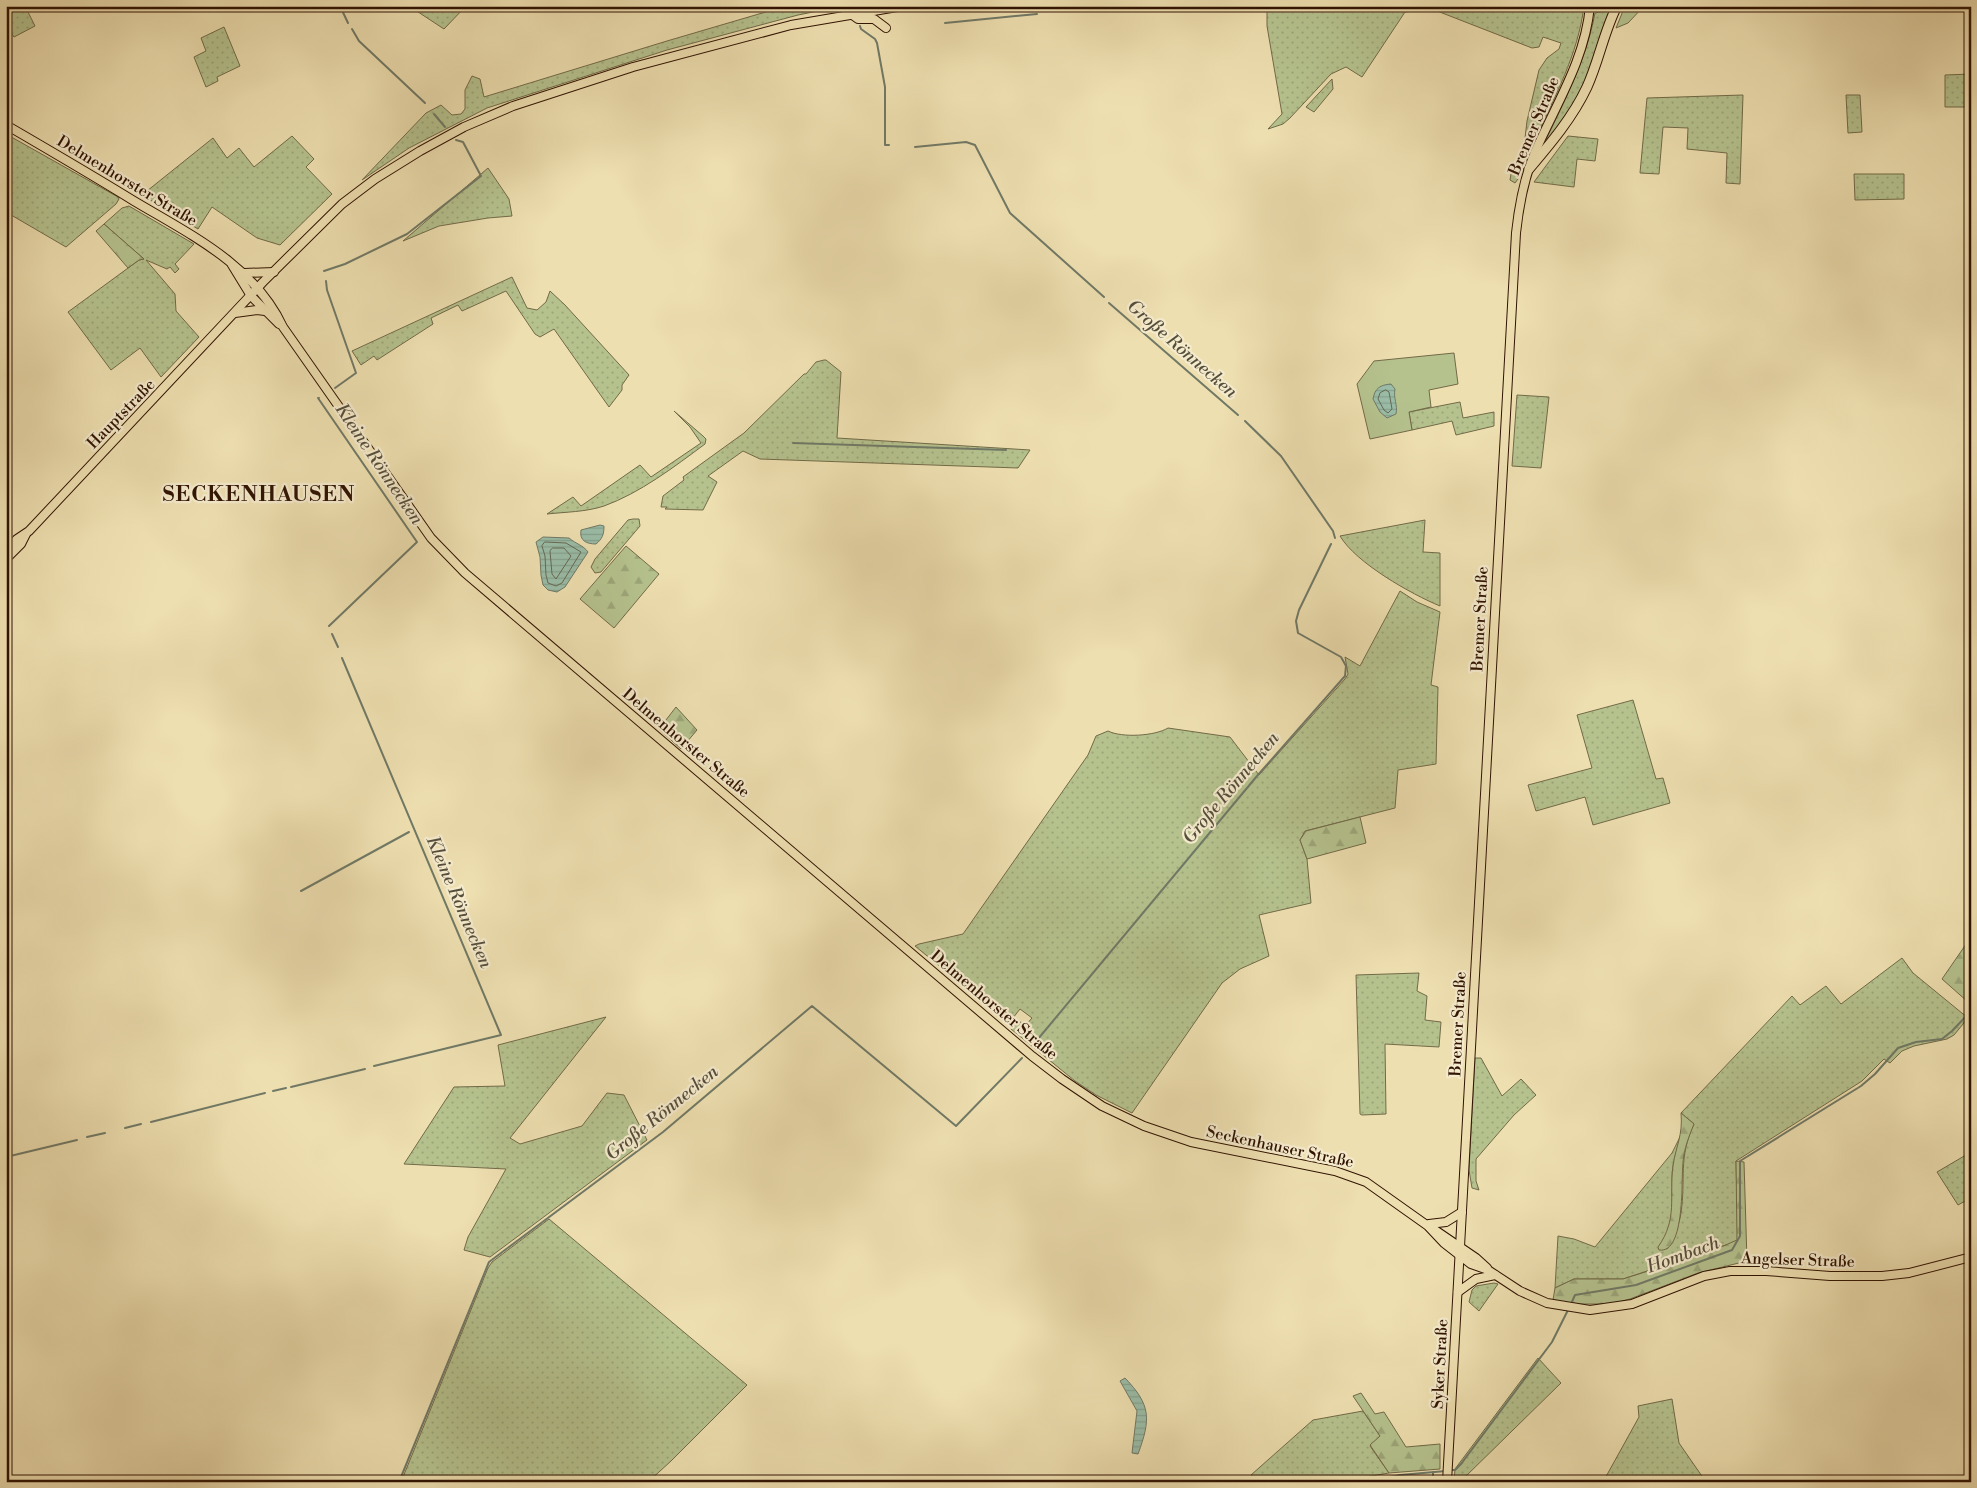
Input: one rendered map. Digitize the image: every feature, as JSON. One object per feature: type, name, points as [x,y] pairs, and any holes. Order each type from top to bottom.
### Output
[{"type":"highway","points":[[1529,169],[1564,126],[1588,86],[1617,6]]},
{"type":"main road","name":"Hauptstraße","points":[[6,559],[21,544],[26,534],[274,272],[353,194],[412,156],[464,127],[513,106],[641,65],[792,25],[903,6]]},
{"type":"main road","name":"Bremer Straße","points":[[1460,1251],[1514,255],[1519,202],[1529,169],[1577,62],[1585,36],[1590,6]]},
{"type":"main road","points":[[851,14],[858,19],[874,19],[886,28]]},
{"type":"main road","name":"Delmenhorster Straße","points":[[6,125],[208,245],[244,273],[258,288],[275,310],[282,327]]},
{"type":"main road","name":"Delmenhorster Straße","points":[[232,264],[250,296],[282,327],[431,538],[469,577],[1032,1056],[1083,1094],[1130,1121],[1144,1126]]},
{"type":"main road","points":[[244,273],[274,272]]},
{"type":"main road","points":[[235,313],[258,310],[266,311]]},
{"type":"main road","name":"Hauptstraße","points":[[6,551],[17,539],[26,534]]},
{"type":"main road","name":"Seckenhauser Straße","points":[[1144,1126],[1190,1142],[1335,1171],[1353,1177],[1375,1188],[1426,1225],[1441,1233],[1460,1251]]},
{"type":"main road","points":[[1426,1225],[1446,1222],[1462,1212]]},
{"type":"main road","name":"Angelser Straße","points":[[1460,1251],[1476,1258],[1495,1275],[1536,1300],[1590,1310],[1632,1304],[1704,1276],[1720,1272],[1754,1270],[1830,1276],[1882,1276],[1909,1273],[1971,1257]]},
{"type":"main road","name":"Syker Straße","points":[[1447,1481],[1460,1251]]},
{"type":"main road","points":[[1458,1292],[1476,1279],[1495,1275]]},
{"type":"green space","points":[[6,6],[25,6],[35,26],[14,37],[6,25]]},
{"type":"green space","points":[[409,6],[466,6],[444,29]]},
{"type":"green space","points":[[786,6],[843,6],[798,15],[667,50],[487,108],[409,148],[362,180],[426,113],[441,105],[452,115],[461,114],[465,109],[465,90],[472,76],[480,79],[484,97]]},
{"type":"green space","points":[[1054,6],[1584,6],[1571,59],[1524,168],[1515,183],[1510,180],[1511,174],[1523,155],[1527,121],[1539,70],[1547,58],[1559,49],[1561,43],[1543,37],[1539,47],[1532,48],[1432,9],[1405,12],[1362,77],[1346,67],[1331,74],[1290,118],[1283,124],[1268,129],[1282,114],[1267,26],[1267,11],[1142,9],[1054,11]]},
{"type":"green space","points":[[1609,6],[1614,6],[1588,79],[1569,112],[1542,148],[1580,65],[1595,13],[1605,11]]},
{"type":"green space","points":[[1625,6],[1644,6],[1628,23],[1616,28]]},
{"type":"green space","points":[[224,27],[240,66],[217,77],[218,81],[206,87],[194,57],[206,51],[201,38]]},
{"type":"green space","points":[[1971,74],[1971,107],[1945,107],[1945,75]]},
{"type":"green space","points":[[1332,79],[1333,89],[1314,112],[1306,107]]},
{"type":"green space","points":[[1743,95],[1740,184],[1726,183],[1727,153],[1687,149],[1688,128],[1663,127],[1659,174],[1640,173],[1647,98]]},
{"type":"green space","points":[[1846,95],[1860,95],[1862,132],[1848,133]]},
{"type":"green space","points":[[6,134],[118,197],[119,199],[116,204],[66,247],[6,212]]},
{"type":"green space","points":[[292,136],[314,159],[306,167],[332,194],[280,245],[257,238],[212,207],[198,229],[142,195],[213,138],[227,158],[239,148],[254,167]]},
{"type":"green space","points":[[1568,136],[1598,139],[1595,161],[1577,159],[1574,187],[1534,182]]},
{"type":"green space","points":[[488,168],[509,199],[512,216],[439,226],[403,241]]},
{"type":"green space","points":[[1854,174],[1904,174],[1904,199],[1855,200]]},
{"type":"green space","points":[[129,206],[194,244],[175,264],[179,269],[175,273],[170,267],[167,269],[146,260],[175,294],[176,311],[199,337],[161,377],[140,348],[111,370],[68,312],[139,260],[144,259],[104,224],[122,208]]},
{"type":"green space","points":[[104,224],[144,259],[139,260],[128,268],[96,231]]},
{"type":"green space","points":[[512,277],[527,308],[537,310],[546,302],[550,291],[629,375],[622,385],[622,390],[609,407],[554,329],[540,337],[535,334],[506,291],[462,311],[458,305],[431,318],[433,324],[377,360],[374,356],[361,365],[352,351]]},
{"type":"green space","points":[[1454,353],[1458,384],[1429,390],[1431,407],[1409,412],[1412,430],[1370,439],[1357,384],[1374,361]]},
{"type":"green space","points":[[824,360],[841,372],[837,438],[1030,450],[1018,468],[760,459],[743,451],[708,476],[717,482],[703,510],[665,509],[667,507],[661,507],[663,496],[684,480],[683,477],[744,433],[806,374],[816,362]]},
{"type":"green space","points":[[1517,395],[1549,397],[1541,468],[1512,466]]},
{"type":"green space","points":[[1460,402],[1463,418],[1494,412],[1494,426],[1456,435],[1452,421],[1412,430],[1409,412]]},
{"type":"green space","points":[[674,411],[706,439],[705,444],[656,479],[617,501],[590,510],[547,514],[573,497],[581,506],[640,465],[651,477],[701,443],[690,427]]},
{"type":"green space","points":[[639,519],[640,526],[601,572],[595,573],[591,567],[595,559],[628,520]]},
{"type":"green space","points":[[1425,520],[1423,552],[1440,553],[1440,606],[1414,594],[1385,577],[1358,557],[1340,536]]},
{"type":"green space","points":[[626,546],[659,574],[614,628],[580,599]]},
{"type":"green space","points":[[1400,591],[1417,602],[1440,612],[1431,685],[1438,687],[1436,764],[1398,770],[1395,808],[1305,831],[1300,840],[1307,859],[1311,903],[1259,915],[1269,956],[1240,969],[1222,983],[1132,1113],[1096,1095],[1075,1081],[1011,1029],[1018,1020],[1025,1026],[1032,1018],[1020,1009],[1009,1023],[915,946],[963,934],[1088,755],[1096,736],[1108,731],[1121,735],[1147,734],[1168,728],[1230,737],[1259,775],[1345,679],[1348,674],[1345,657],[1360,666]]},
{"type":"green space","points":[[1633,700],[1656,779],[1663,778],[1670,803],[1593,825],[1585,797],[1536,811],[1528,785],[1592,768],[1577,715]]},
{"type":"green space","points":[[676,707],[697,730],[681,749],[659,729]]},
{"type":"green space","points":[[1360,817],[1366,843],[1307,859],[1300,840],[1306,831]]},
{"type":"green space","points":[[1971,937],[1971,1000],[1968,1002],[1942,979]]},
{"type":"green space","points":[[1902,958],[1913,973],[1968,1018],[1954,1035],[1947,1039],[1914,1046],[1902,1051],[1890,1063],[1884,1059],[1862,1081],[1736,1161],[1738,1240],[1623,1279],[1574,1279],[1555,1288],[1558,1236],[1574,1239],[1595,1247],[1672,1153],[1681,1135],[1673,1166],[1671,1217],[1666,1236],[1660,1245],[1667,1249],[1676,1232],[1680,1218],[1684,1158],[1694,1124],[1681,1113],[1792,996],[1800,1005],[1826,986],[1841,1004]]},
{"type":"green space","points":[[1419,973],[1417,991],[1427,996],[1425,1020],[1441,1022],[1439,1047],[1385,1044],[1386,1114],[1362,1115],[1360,1114],[1356,975]]},
{"type":"green space","points":[[606,1017],[510,1138],[520,1144],[582,1126],[607,1093],[624,1095],[647,1140],[490,1257],[464,1250],[468,1237],[506,1169],[404,1164],[454,1087],[505,1086],[498,1045]]},
{"type":"green space","points":[[1475,1058],[1481,1058],[1502,1096],[1521,1079],[1536,1095],[1514,1115],[1476,1159],[1476,1181],[1479,1190],[1472,1188],[1469,1170]]},
{"type":"green space","points":[[1681,1113],[1694,1124],[1684,1157],[1678,1228],[1674,1240],[1668,1248],[1659,1250],[1658,1247],[1668,1227],[1672,1208],[1673,1166],[1680,1134]]},
{"type":"green space","points":[[1971,1152],[1971,1198],[1958,1205],[1937,1172]]},
{"type":"green space","points":[[1736,1161],[1744,1162],[1747,1261],[1698,1273],[1630,1299],[1610,1304],[1575,1304],[1553,1300],[1555,1288],[1574,1279],[1623,1279],[1712,1251],[1737,1240]]},
{"type":"green space","points":[[549,1219],[747,1385],[648,1482],[401,1482],[488,1268],[492,1262]]},
{"type":"green space","points":[[1498,1284],[1479,1311],[1469,1302],[1472,1290],[1476,1286]]},
{"type":"green space","points":[[1538,1358],[1561,1383],[1460,1482],[1454,1482],[1455,1469]]},
{"type":"green space","points":[[1361,1393],[1375,1414],[1384,1412],[1406,1447],[1440,1444],[1440,1469],[1389,1473],[1370,1445],[1380,1436],[1353,1396]]},
{"type":"green space","points":[[1672,1399],[1679,1443],[1706,1482],[1603,1482],[1639,1417],[1638,1406]]},
{"type":"green space","points":[[1363,1411],[1380,1436],[1370,1446],[1389,1473],[1336,1482],[1256,1482],[1251,1475],[1313,1420]]},
{"type":"water","points":[[1391,384],[1395,389],[1396,414],[1387,418],[1380,412],[1373,399],[1375,392],[1379,388]]},
{"type":"water","points":[[600,525],[604,526],[604,532],[596,544],[582,539],[581,530]]},
{"type":"water","points":[[543,537],[569,538],[588,552],[565,587],[557,592],[548,590],[543,585],[540,557],[536,542]]},
{"type":"water","points":[[1125,1378],[1140,1396],[1146,1413],[1145,1431],[1138,1454],[1132,1453],[1137,1411],[1120,1381]]},
{"type":"waterway","name":"Kleine Rönnecken","points":[[340,6],[348,23]]},
{"type":"waterway","points":[[945,23],[1037,14]]},
{"type":"waterway","name":"Große Rönnecken","points":[[860,26],[877,43],[885,87],[885,145],[889,145]]},
{"type":"waterway","name":"Kleine Rönnecken","points":[[352,29],[359,41],[425,103]]},
{"type":"waterway","name":"Kleine Rönnecken","points":[[434,114],[445,127]]},
{"type":"waterway","name":"Kleine Rönnecken","points":[[324,271],[345,264],[407,234],[481,176],[463,142],[456,140]]},
{"type":"waterway","name":"Große Rönnecken","points":[[915,147],[966,142],[975,145],[1010,213],[1104,297]]},
{"type":"waterway","name":"Kleine Rönnecken","points":[[326,281],[327,290],[356,373],[335,388]]},
{"type":"waterway","name":"Große Rönnecken","points":[[1109,303],[1238,415]]},
{"type":"waterway","name":"Kleine Rönnecken","points":[[319,398],[417,542],[329,626]]},
{"type":"waterway","name":"Große Rönnecken","points":[[1245,421],[1281,456],[1333,531],[1335,538]]},
{"type":"waterway","points":[[793,443],[1006,450]]},
{"type":"waterway","name":"Große Rönnecken","points":[[1033,1045],[1257,776],[1345,676],[1346,666],[1341,657],[1298,633],[1296,621],[1299,610],[1331,544]]},
{"type":"waterway","points":[[332,634],[338,647]]},
{"type":"waterway","name":"Kleine Rönnecken","points":[[342,658],[501,1035],[374,1066]]},
{"type":"waterway","points":[[301,891],[409,832]]},
{"type":"waterway","name":"Große Rönnecken","points":[[399,1482],[489,1262],[663,1132],[812,1006],[956,1126],[1022,1058]]},
{"type":"waterway","name":"Hombach","points":[[1571,1304],[1575,1295],[1636,1285],[1732,1250],[1740,1236],[1740,1161],[1861,1086],[1875,1074],[1898,1048],[1916,1042],[1942,1039],[1971,1011]]},
{"type":"waterway","name":"Kleine Rönnecken","points":[[291,1087],[365,1069]]},
{"type":"waterway","name":"Kleine Rönnecken","points":[[273,1091],[286,1088]]},
{"type":"waterway","name":"Kleine Rönnecken","points":[[151,1122],[265,1093]]},
{"type":"waterway","points":[[125,1128],[141,1124]]},
{"type":"waterway","points":[[87,1137],[105,1133]]},
{"type":"waterway","name":"Kleine Rönnecken","points":[[6,1157],[77,1140]]},
{"type":"waterway","name":"Hombach","points":[[1451,1470],[1455,1470],[1461,1464],[1552,1342],[1569,1308]]},
{"type":"waterway","name":"Hombach","points":[[1365,1482],[1400,1475],[1446,1471]]},
{"type":"waterway","points":[[1433,1472],[1433,1482]]},
{"type":"district","name":"SECKENHAUSEN","points":[[259,495]]}]
